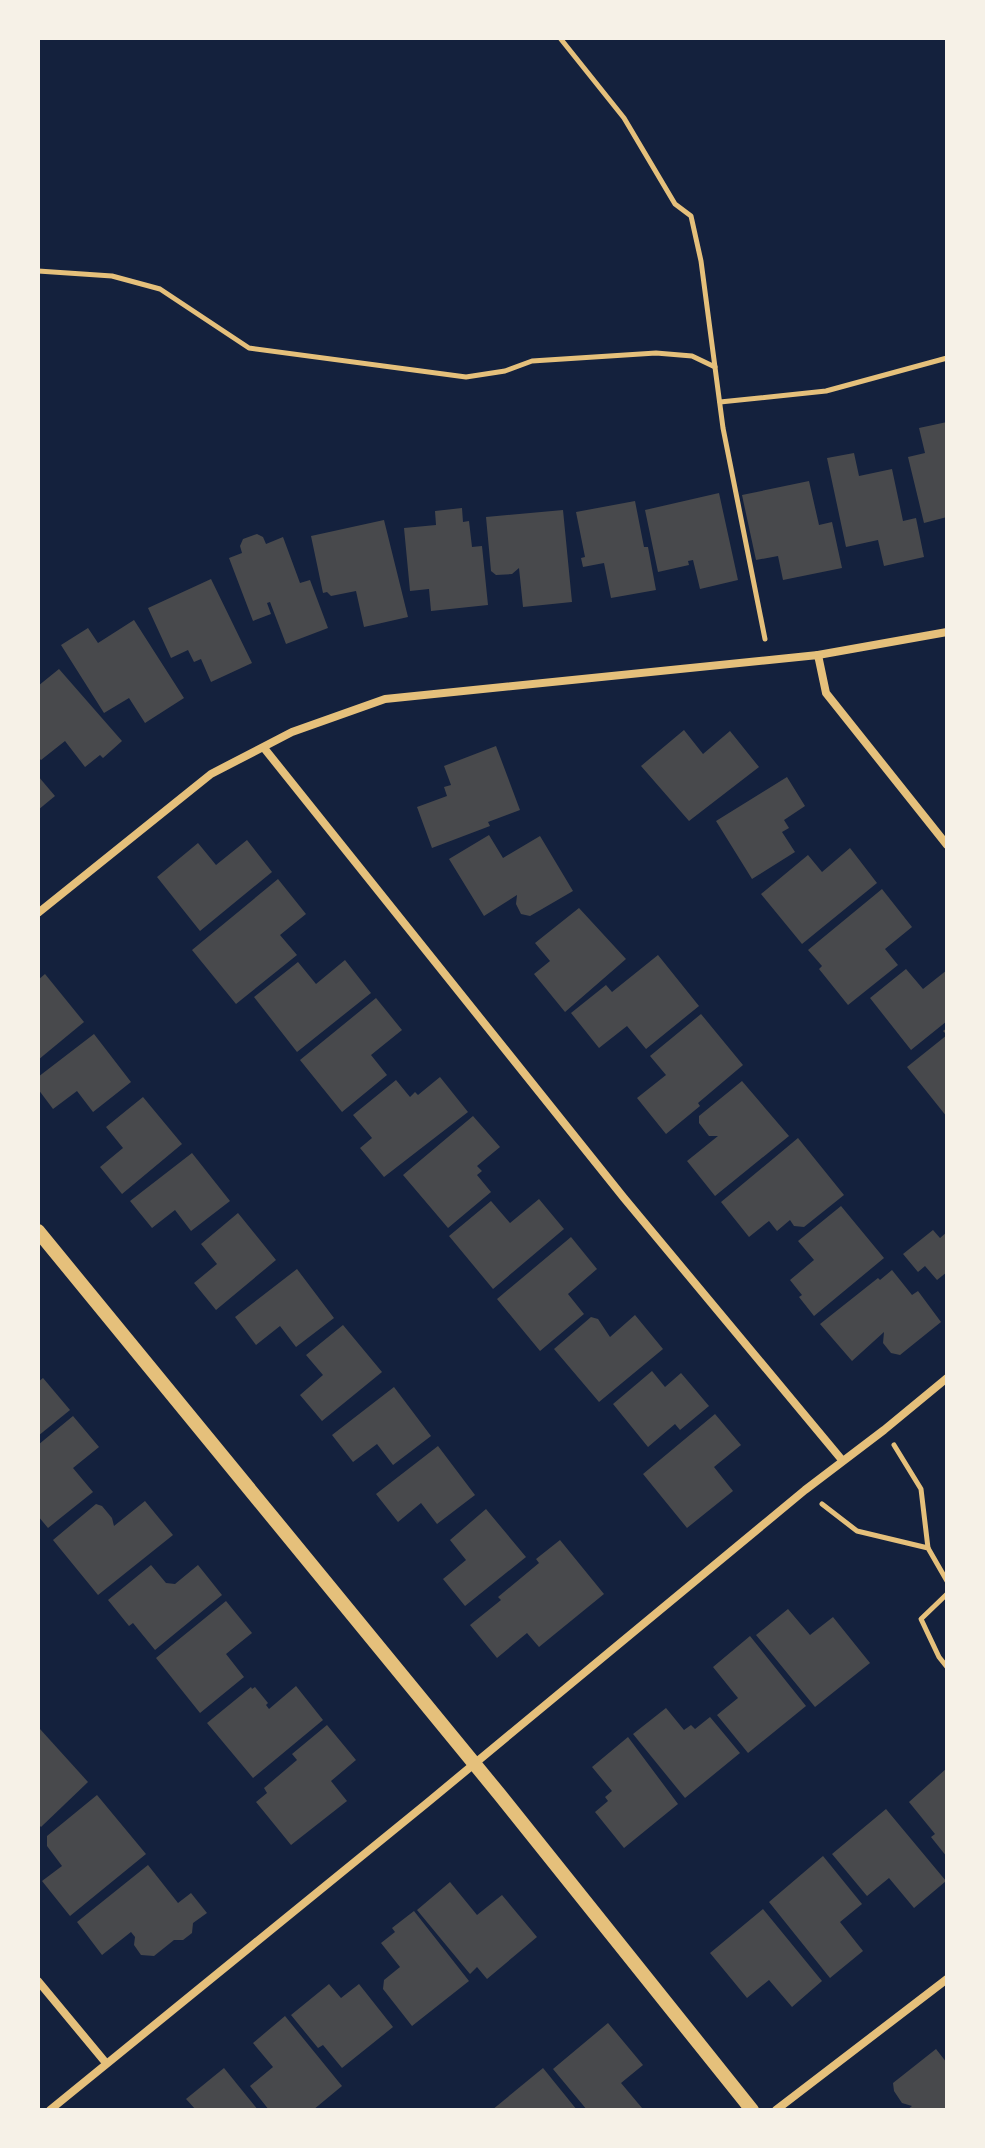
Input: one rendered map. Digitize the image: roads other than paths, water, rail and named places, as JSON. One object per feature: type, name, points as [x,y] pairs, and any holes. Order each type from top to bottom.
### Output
[{"type":"street","points":[[38,913],[211,774],[292,732],[385,699],[818,655],[947,632]]},
{"type":"street","points":[[818,655],[826,693],[947,845]]},
{"type":"street","points":[[264,748],[624,1198],[842,1460]]},
{"type":"street","points":[[38,1231],[752,2110]]},
{"type":"street","points":[[50,2110],[474,1765],[805,1490],[947,1378]]},
{"type":"street","points":[[776,2110],[947,1979]]},
{"type":"street","points":[[38,1981],[106,2063]]}]
